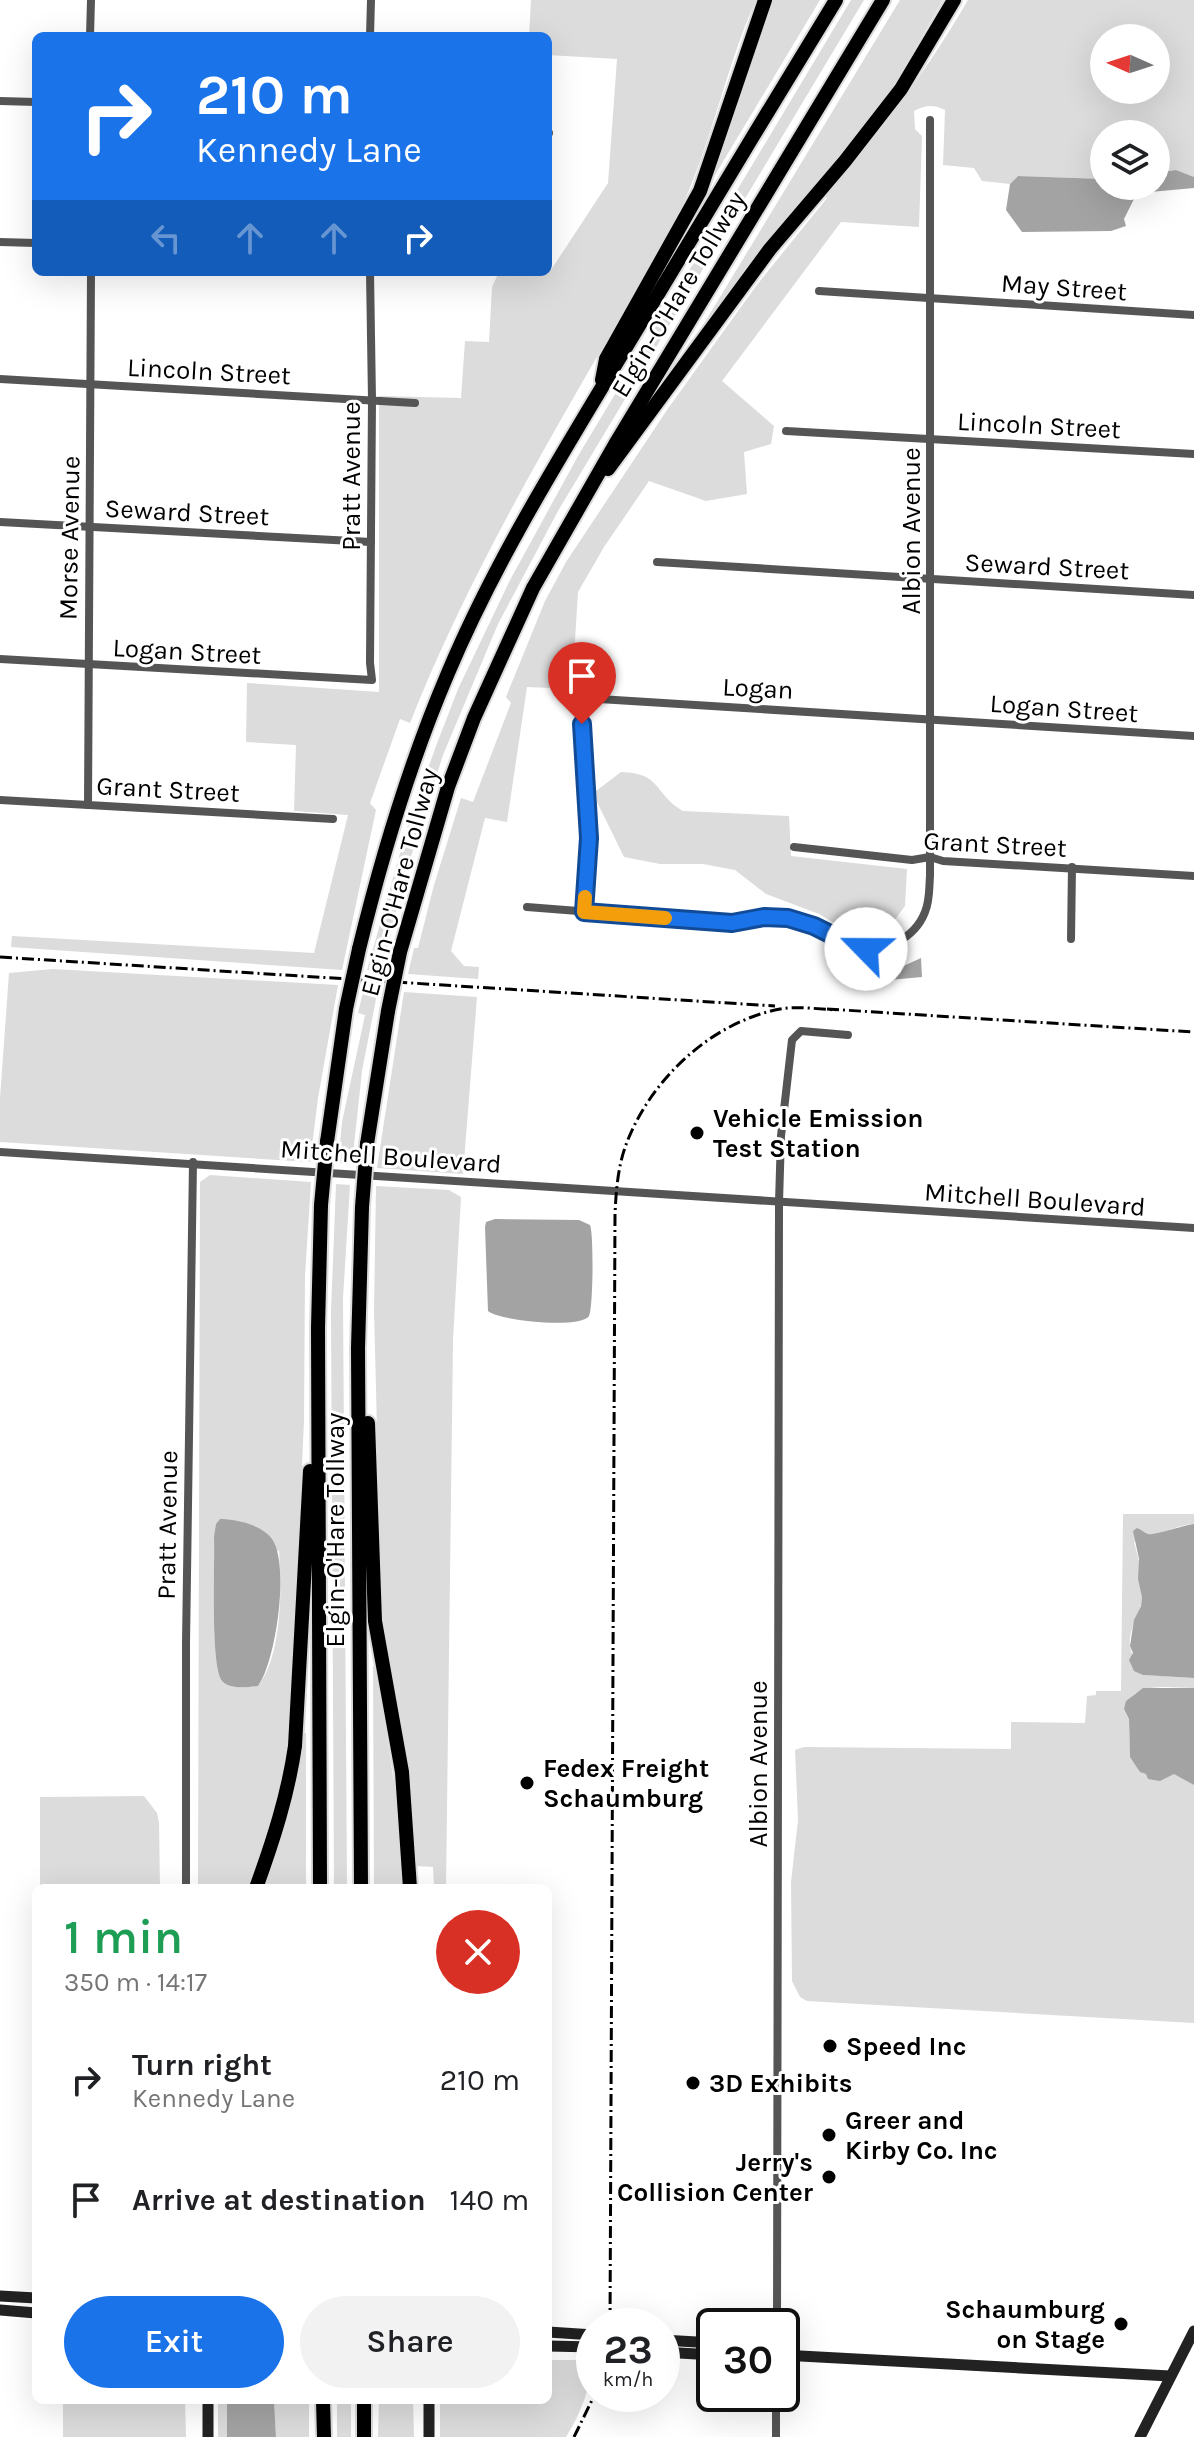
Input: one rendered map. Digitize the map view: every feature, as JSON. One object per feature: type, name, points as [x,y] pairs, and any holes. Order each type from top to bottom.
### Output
[{"type":"highway","points":[[599,392],[606,359],[700,191],[765,0]]},
{"type":"highway","name":"Elgin-O'Hare Tollway","points":[[320,1884],[318,1257],[321,1205],[346,1009],[391,829],[448,672],[508,548],[836,0]]},
{"type":"highway","name":"Elgin-O'Hare Tollway","points":[[361,1884],[358,1348],[362,1207],[367,1144],[388,1011],[400,952],[433,831],[474,718],[527,600],[580,503],[883,0]]},
{"type":"highway","points":[[580,503],[625,449],[770,249],[901,89],[954,0]]},
{"type":"highway","points":[[358,1348],[368,1425],[375,1621],[402,1772],[410,1884]]},
{"type":"highway","points":[[257,1884],[279,1824],[295,1746],[308,1500],[318,1387]]},
{"type":"highway","points":[[323,2404],[324,2437]]},
{"type":"highway","points":[[364,2404],[364,2437]]},
{"type":"street","points":[[90,32],[91,0]]},
{"type":"street","points":[[370,32],[371,0]]},
{"type":"street","points":[[0,101],[32,102]]},
{"type":"street","name":"Albion Avenue","points":[[584,912],[732,923],[764,917],[788,918],[866,949],[884,947],[909,935],[919,924],[927,907],[932,719],[930,120]]},
{"type":"street","points":[[0,242],[32,243]]},
{"type":"street","name":"Morse Avenue","points":[[88,805],[91,276]]},
{"type":"street","name":"Pratt Avenue","points":[[370,276],[372,680]]},
{"type":"street","name":"May Street","points":[[819,291],[1194,315]]},
{"type":"street","name":"Lincoln Street","points":[[0,379],[415,403]]},
{"type":"street","name":"Lincoln Street","points":[[786,431],[1194,454]]},
{"type":"street","name":"Seward Street","points":[[0,522],[371,542]]},
{"type":"street","name":"Seward Street","points":[[657,562],[1194,595]]},
{"type":"street","name":"Logan Street","points":[[0,659],[372,680]]},
{"type":"street","name":"Logan","points":[[584,912],[589,838],[582,749],[583,698],[932,719]]},
{"type":"street","name":"Logan Street","points":[[932,719],[1194,736]]},
{"type":"street","name":"Grant Street","points":[[0,800],[333,819]]},
{"type":"street","name":"Grant Street","points":[[794,847],[912,860],[930,857],[943,861],[1194,876]]},
{"type":"street","points":[[1071,939],[1072,867]]},
{"type":"street","points":[[527,907],[584,912]]},
{"type":"street","points":[[779,1202],[781,1136],[792,1040],[801,1031],[848,1035]]},
{"type":"street","name":"Mitchell Boulevard","points":[[0,1152],[1194,1228]]},
{"type":"street","name":"Pratt Avenue","points":[[186,1884],[186,1627],[193,1162]]},
{"type":"street","name":"Albion Avenue","points":[[777,2308],[779,1202]]},
{"type":"street","points":[[0,2296],[32,2298]]},
{"type":"street","points":[[0,2310],[32,2313]]},
{"type":"street","points":[[1140,2437],[1194,2331]]},
{"type":"street","points":[[552,2332],[576,2334]]},
{"type":"street","points":[[552,2346],[576,2347]]},
{"type":"street","points":[[800,2356],[1170,2376]]},
{"type":"street","points":[[208,2404],[208,2437]]},
{"type":"street","points":[[429,2404],[429,2437]]},
{"type":"street","points":[[776,2412],[776,2437]]},
{"type":"shaded area","points":[[531,0],[756,0],[701,160],[679,213],[502,527],[438,656],[410,723],[400,719],[370,803],[376,810],[342,970],[11,947],[12,936],[314,953],[348,815],[294,811],[296,745],[246,742],[247,683],[379,692],[379,396],[461,398],[465,341],[489,342],[492,287],[497,276],[552,276],[552,268],[608,183],[617,59],[552,55],[552,32],[529,32]]},
{"type":"shaded area","points":[[773,0],[820,0],[715,175],[713,174]]},
{"type":"shaded area","points":[[851,0],[864,0],[558,511],[498,624],[443,755],[403,882],[382,971],[367,970],[408,825],[436,746],[458,689],[510,580],[578,456]]},
{"type":"shaded area","points":[[900,0],[943,0],[883,103],[757,253],[694,340]]},
{"type":"shaded area","points":[[968,0],[1194,0],[1194,177],[1170,171],[1170,120],[1090,120],[1090,179],[1018,176],[1010,184],[982,181],[974,168],[943,165],[945,110],[930,106],[914,111],[915,129],[922,136],[919,227],[841,222],[722,381],[774,426],[771,444],[744,452],[747,494],[706,501],[649,481],[578,592],[572,689],[527,687],[507,822],[485,818],[451,951],[464,966],[479,967],[478,979],[408,974],[461,798],[473,802],[511,703],[506,697],[545,601],[566,562],[667,410],[756,286],[827,198],[824,195],[831,186],[885,124]]},
{"type":"shaded area","points":[[1170,171],[1194,177],[1194,188],[1170,190]]},
{"type":"shaded area","points":[[1018,176],[1090,179],[1090,200],[1134,200],[1124,219],[1126,226],[1111,231],[1022,232],[1006,210],[1010,184]]},
{"type":"shaded area","points":[[621,772],[651,780],[683,811],[789,816],[791,856],[907,869],[905,906],[891,925],[872,935],[856,936],[819,914],[766,894],[735,870],[703,864],[660,864],[624,857],[597,802],[596,791]]},
{"type":"shaded area","points":[[921,958],[922,977],[866,979],[864,974],[888,973]]},
{"type":"shaded area","points":[[53,969],[338,985],[310,1162],[0,1142],[9,973]]},
{"type":"shaded area","points":[[364,988],[378,989],[362,1071],[352,1164],[338,1163],[342,1122],[365,1015],[358,1013]]},
{"type":"shaded area","points":[[404,992],[477,997],[463,1174],[377,1168]]},
{"type":"shaded area","points":[[210,1175],[311,1182],[290,1728],[280,1794],[250,1884],[198,1884],[200,1182]],"holes":[[[214,1537],[279,1551],[279,1621],[266,1673],[258,1686],[230,1686],[222,1681],[216,1656]]]},
{"type":"shaded area","points":[[336,1184],[350,1185],[343,1298],[347,1884],[334,1884],[331,1311]]},
{"type":"shaded area","points":[[376,1186],[449,1190],[461,1197],[453,1341],[446,1884],[434,1884],[433,1867],[416,1866],[385,1635],[374,1311]]},
{"type":"shaded area","points":[[495,1219],[579,1220],[590,1225],[592,1272],[589,1316],[583,1320],[556,1323],[507,1318],[488,1311],[485,1227],[486,1222]]},
{"type":"shaded area","points":[[1123,1514],[1194,1514],[1194,1524],[1134,1542],[1141,1572],[1142,1597],[1130,1646],[1143,1675],[1194,1678],[1194,1688],[1144,1690],[1136,1693],[1124,1709],[1129,1719],[1130,1757],[1185,1778],[1194,1785],[1194,2023],[807,2001],[800,1997],[792,1981],[791,1882],[798,1820],[795,1750],[804,1747],[1011,1749],[1011,1722],[1085,1723],[1087,1696],[1096,1695],[1096,1691],[1121,1691]]},
{"type":"shaded area","points":[[220,1519],[241,1522],[262,1530],[272,1539],[277,1552],[280,1590],[275,1636],[265,1674],[258,1686],[230,1686],[222,1681],[218,1672],[214,1635],[214,1537]]},
{"type":"shaded area","points":[[1194,1524],[1194,1678],[1143,1675],[1134,1671],[1129,1660],[1133,1653],[1130,1646],[1134,1620],[1142,1597],[1133,1531],[1137,1528],[1151,1534]]},
{"type":"shaded area","points":[[373,1666],[376,1666],[397,1802],[402,1884],[374,1884]]},
{"type":"shaded area","points":[[1143,1688],[1194,1688],[1194,1785],[1174,1774],[1160,1781],[1148,1779],[1130,1757],[1129,1719],[1124,1709],[1126,1701]]},
{"type":"shaded area","points":[[303,1733],[306,1733],[306,1884],[265,1884],[288,1811]]},
{"type":"shaded area","points":[[144,1796],[157,1813],[159,1822],[160,1884],[40,1884],[40,1797]]},
{"type":"shaded area","points":[[552,2360],[576,2360],[576,2412],[579,2412],[566,2437],[440,2437],[440,2404],[552,2404]]},
{"type":"shaded area","points":[[63,2404],[185,2404],[186,2437],[63,2437]]},
{"type":"shaded area","points":[[218,2404],[227,2404],[227,2437],[218,2437]]},
{"type":"shaded area","points":[[227,2404],[274,2404],[276,2437],[227,2437]]},
{"type":"shaded area","points":[[274,2404],[309,2404],[309,2437],[276,2437]]},
{"type":"shaded area","points":[[337,2404],[351,2404],[351,2437],[337,2437]]},
{"type":"shaded area","points":[[379,2404],[413,2404],[414,2437],[378,2437]]},
{"type":"railway","points":[[0,957],[775,1006]]},
{"type":"railway","points":[[610,2308],[615,1215],[620,1169],[627,1142],[652,1096],[668,1075],[708,1040],[731,1026],[780,1009],[836,1010]]},
{"type":"railway","points":[[827,1009],[1194,1032]]},
{"type":"railway","points":[[574,2437],[586,2412]]},
{"type":"slow traffic","points":[[585,897],[584,912],[665,918]]},
{"type":"place","name":"Vehicle Emission Test Station","points":[[697,1133]]},
{"type":"place","name":"Fedex Freight Schaumburg","points":[[527,1783]]},
{"type":"place","name":"Speed Inc","points":[[830,2046]]},
{"type":"place","name":"3D Exhibits","points":[[693,2083]]},
{"type":"place","name":"Greer and Kirby Co. Inc","points":[[829,2135]]},
{"type":"place","name":"Jerry's Collision Center","points":[[829,2177]]},
{"type":"place","name":"Schaumburg on Stage","points":[[1121,2324]]},
{"type":"route","points":[[582,724],[589,838],[584,912],[732,923],[764,917],[788,918],[866,949]]}]
